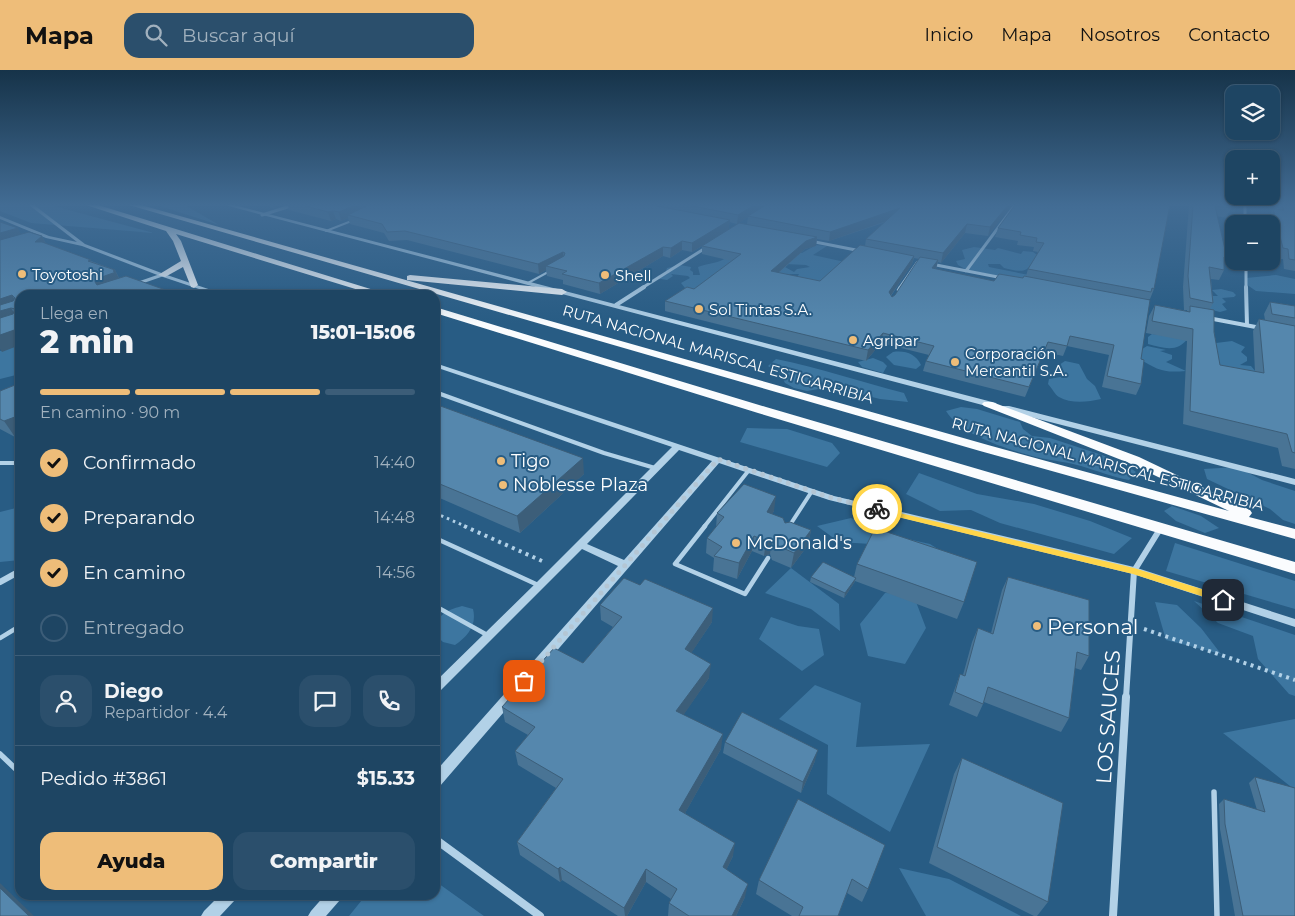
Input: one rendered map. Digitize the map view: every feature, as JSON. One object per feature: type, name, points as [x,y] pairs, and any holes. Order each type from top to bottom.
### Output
[{"type":"highway","points":[[178,244],[194,285]]},
{"type":"highway","points":[[217,244],[368,290]]},
{"type":"highway","name":"RUTA NACIONAL MARISCAL ESTIGARRIBIA","points":[[271,244],[431,290]]},
{"type":"highway","points":[[162,275],[185,262]]},
{"type":"highway","points":[[382,276],[562,292]]},
{"type":"highway","name":"RUTA NACIONAL MARISCAL ESTIGARRIBIA","points":[[440,293],[984,448],[1295,534]]},
{"type":"highway","points":[[440,312],[771,413],[1295,568]]},
{"type":"highway","points":[[988,404],[1134,460],[1277,528]]},
{"type":"street","points":[[378,244],[616,305],[988,404],[1295,482]]},
{"type":"street","points":[[616,305],[712,244]]},
{"type":"street","points":[[827,244],[870,253]]},
{"type":"street","points":[[966,271],[986,244]]},
{"type":"street","points":[[84,245],[162,275],[208,290]]},
{"type":"street","points":[[908,260],[1012,280]]},
{"type":"street","points":[[1246,270],[1247,325]]},
{"type":"street","points":[[129,286],[162,275]]},
{"type":"street","points":[[1208,318],[1266,329]]},
{"type":"street","points":[[440,367],[812,491],[914,519],[1134,571],[1295,623]]},
{"type":"street","points":[[440,684],[677,447]]},
{"type":"street","points":[[440,776],[718,459]]},
{"type":"street","name":"LOS SAUCES","points":[[1113,916],[1134,571],[1160,528]]},
{"type":"street","points":[[580,544],[625,565]]},
{"type":"street","points":[[0,582],[15,574]]},
{"type":"street","points":[[440,843],[540,916]]},
{"type":"street","points":[[209,916],[225,900]]},
{"type":"street","points":[[316,916],[330,900]]},
{"type":"lane","points":[[894,297],[917,262]]},
{"type":"lane","points":[[528,283],[554,268]]},
{"type":"lane","points":[[440,394],[604,453],[655,468]]},
{"type":"lane","points":[[0,463],[15,463]]},
{"type":"lane","points":[[749,470],[675,564],[745,594],[768,558]]},
{"type":"lane","points":[[788,528],[812,491]]},
{"type":"lane","points":[[440,540],[540,586]]},
{"type":"lane","points":[[440,609],[488,636]]},
{"type":"lane","points":[[0,638],[15,629]]},
{"type":"lane","points":[[0,754],[15,768]]},
{"type":"lane","points":[[1214,792],[1217,916]]},
{"type":"path","points":[[440,515],[558,568]]},
{"type":"path","points":[[1131,624],[1295,680]]},
{"type":"shaded area","points":[[816,245],[827,246],[813,255],[845,262],[821,283],[797,277],[799,274],[778,274],[778,266],[785,267],[794,272],[797,269],[810,267],[786,264],[796,253],[802,253]]},
{"type":"shaded area","points":[[974,247],[995,250],[998,248],[1021,254],[1023,251],[1033,252],[1037,255],[1031,265],[1025,270],[1016,271],[1004,268],[1000,264],[988,264],[989,267],[1029,275],[1031,282],[967,270],[958,265],[956,261],[965,259],[962,250]]},
{"type":"shaded area","points":[[726,258],[736,260],[719,275],[712,275],[702,287],[680,292],[685,288],[681,283],[690,278],[688,276],[671,274],[673,276],[667,280],[655,278],[659,275],[668,274],[667,268],[680,265],[691,267],[690,270],[693,272],[693,275],[700,275],[698,267]]},
{"type":"shaded area","points":[[1276,275],[1295,279],[1295,294],[1256,291],[1246,284],[1246,278]]},
{"type":"shaded area","points":[[1221,289],[1233,292],[1236,295],[1234,297],[1222,298],[1226,302],[1222,304],[1227,310],[1220,312],[1208,309],[1209,296],[1218,296],[1212,290]]},
{"type":"shaded area","points":[[1152,334],[1188,338],[1180,346],[1165,348],[1148,344],[1148,337]]},
{"type":"shaded area","points":[[1232,341],[1245,347],[1241,352],[1247,357],[1247,361],[1240,365],[1251,366],[1256,372],[1216,367],[1216,343]]},
{"type":"shaded area","points":[[15,346],[15,375],[0,379],[0,351]]},
{"type":"shaded area","points":[[1147,346],[1166,350],[1160,351],[1172,355],[1172,359],[1166,362],[1186,371],[1171,372],[1160,370],[1138,358],[1139,351]]},
{"type":"shaded area","points":[[893,352],[910,354],[921,365],[916,369],[894,365],[886,357]]},
{"type":"shaded area","points":[[873,358],[887,366],[883,373],[862,367],[858,362]]},
{"type":"shaded area","points":[[776,359],[904,393],[908,402],[880,399],[844,390],[824,388],[807,391],[794,388],[785,383],[781,375],[768,366]]},
{"type":"shaded area","points":[[1065,361],[1079,364],[1087,379],[1095,386],[1101,399],[1074,402],[1056,395],[1048,384],[1049,379],[1066,376],[1059,365]]},
{"type":"shaded area","points":[[961,407],[977,409],[1020,422],[1023,429],[1032,436],[1050,438],[1102,455],[1123,463],[1136,472],[1129,480],[1002,447],[963,428],[946,411]]},
{"type":"shaded area","points":[[747,428],[787,429],[832,443],[840,453],[827,467],[740,442]]},
{"type":"shaded area","points":[[1237,467],[1262,480],[1295,491],[1295,524],[1283,520],[1270,509],[1207,479],[1204,469]]},
{"type":"shaded area","points":[[919,473],[977,494],[1034,504],[1090,521],[1132,538],[1114,554],[1000,523],[971,510],[940,511],[906,494]]},
{"type":"shaded area","points":[[1172,506],[1201,516],[1219,528],[1205,533],[1176,521],[1164,511]]},
{"type":"shaded area","points":[[15,508],[15,560],[0,562],[0,512]]},
{"type":"shaded area","points":[[851,518],[890,535],[930,544],[960,563],[871,544],[839,542],[817,526]]},
{"type":"shaded area","points":[[1175,543],[1295,581],[1295,609],[1166,571]]},
{"type":"shaded area","points":[[791,568],[839,604],[840,631],[811,609],[765,593]]},
{"type":"shaded area","points":[[885,593],[913,594],[926,628],[905,664],[868,656],[860,624]]},
{"type":"shaded area","points":[[1194,601],[1295,635],[1295,696],[1289,694],[1258,659],[1253,636],[1218,623]]},
{"type":"shaded area","points":[[1155,602],[1177,605],[1201,628],[1221,654],[1166,640]]},
{"type":"shaded area","points":[[462,606],[473,609],[474,615],[470,630],[455,645],[440,639],[440,617]]},
{"type":"shaded area","points":[[771,617],[798,626],[819,629],[824,655],[802,671],[759,639]]},
{"type":"shaded area","points":[[815,685],[861,703],[856,747],[930,744],[890,832],[827,794],[828,745],[779,719]]},
{"type":"shaded area","points":[[1295,719],[1295,790],[1223,733]]},
{"type":"shaded area","points":[[899,868],[949,879],[1021,916],[926,916]]},
{"type":"shaded area","points":[[440,885],[484,916],[349,916],[362,900],[440,900]]},
{"type":"building","points":[[0,244],[49,244],[115,270],[113,271],[116,272],[96,279],[97,285],[126,276],[166,290],[15,290],[15,298],[12,295],[0,299]]},
{"type":"building","points":[[459,244],[677,244],[671,248],[663,247],[599,283],[562,274],[567,271],[546,266],[564,256],[565,253],[563,252],[538,264]]},
{"type":"building","points":[[802,244],[771,271],[820,281],[860,245],[914,256],[889,292],[892,297],[920,257],[938,260],[932,268],[994,281],[999,274],[1023,278],[1024,276],[1150,300],[1141,359],[1144,360],[1141,384],[1107,376],[1114,345],[1070,336],[1067,346],[1048,342],[1029,387],[926,361],[934,346],[883,333],[868,350],[665,301],[687,287],[694,289],[741,254],[702,246]]},
{"type":"building","points":[[896,244],[950,244],[943,253]]},
{"type":"building","points":[[1043,244],[1162,244],[1154,289],[1152,288],[1151,292],[1028,269]]},
{"type":"building","points":[[1190,244],[1224,244],[1224,270],[1209,267],[1213,303],[1190,298],[1188,276]]},
{"type":"building","points":[[1282,244],[1295,244],[1295,260],[1289,259],[1288,249],[1283,248]]},
{"type":"building","points":[[15,298],[15,309],[11,308],[0,311],[0,305],[13,301]]},
{"type":"building","points":[[1270,302],[1295,306],[1295,318],[1272,314]]},
{"type":"building","points":[[1155,305],[1190,312],[1190,306],[1214,310],[1214,332],[1220,365],[1264,373],[1259,319],[1295,326],[1295,453],[1292,452],[1287,434],[1190,411],[1193,329],[1152,321]]},
{"type":"building","points":[[15,309],[15,330],[0,335],[0,318],[13,314]]},
{"type":"building","points":[[15,385],[15,417],[4,421],[0,419],[0,391]]},
{"type":"building","name":"Noblesse Plaza","points":[[440,406],[583,458],[517,516],[440,484]]},
{"type":"building","points":[[744,484],[776,496],[767,512],[783,518],[785,523],[790,522],[811,530],[794,553],[774,544],[772,539],[766,541],[754,536],[739,563],[714,556],[722,547],[707,538],[724,517],[717,513]]},
{"type":"building","points":[[875,528],[977,562],[964,602],[857,564]]},
{"type":"building","points":[[823,562],[856,578],[845,593],[811,577]]},
{"type":"building","points":[[1008,577],[1089,600],[1089,656],[1077,652],[1069,718],[988,687],[983,704],[955,692],[960,674],[965,676],[978,628],[993,634]]},
{"type":"building","points":[[624,578],[640,585],[645,579],[713,608],[685,649],[711,664],[676,711],[723,734],[679,810],[735,843],[723,867],[748,884],[732,916],[689,916],[669,903],[677,889],[646,869],[624,908],[517,842],[563,779],[515,751],[535,727],[502,707],[554,648],[583,663],[622,617],[600,605]]},
{"type":"building","points":[[742,712],[818,750],[803,782],[725,742]]},
{"type":"building","points":[[962,758],[1063,803],[1048,902],[937,847]]},
{"type":"building","points":[[1255,777],[1295,788],[1295,916],[1243,916],[1225,824],[1224,799],[1265,812]]},
{"type":"building","points":[[798,799],[885,845],[868,889],[852,879],[838,916],[799,916],[803,907],[759,880]]},
{"type":"building","points":[[0,888],[29,916],[0,916]]},
{"type":"way so far","points":[[524,681],[718,459],[832,498],[877,509]]},
{"type":"place","name":"Toyotoshi","points":[[22,274]]},
{"type":"place","name":"Shell","points":[[605,275]]},
{"type":"place","name":"Sol Tintas S.A.","points":[[699,309]]},
{"type":"place","name":"Agripar","points":[[853,340]]},
{"type":"place","name":"Corporación Mercantil S.A.","points":[[955,362]]},
{"type":"place","name":"Tigo","points":[[501,461]]},
{"type":"place","name":"Noblesse Plaza","points":[[503,485]]},
{"type":"place","name":"McDonald's","points":[[736,543]]},
{"type":"place","name":"Personal","points":[[1037,626]]},
{"type":"route","points":[[877,509],[1134,571],[1223,600]]}]
